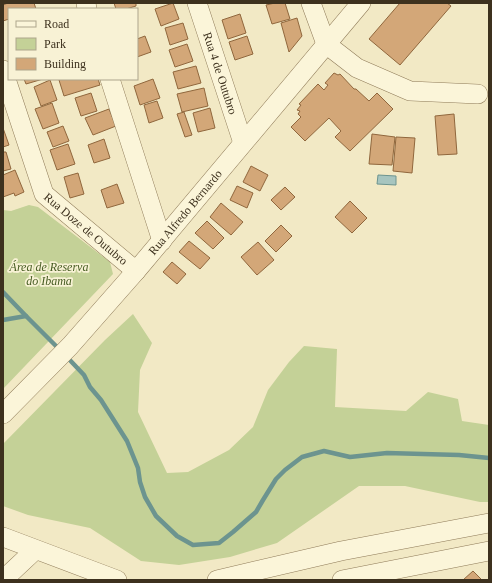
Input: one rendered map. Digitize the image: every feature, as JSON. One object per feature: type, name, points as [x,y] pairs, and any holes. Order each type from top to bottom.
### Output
[{"type":"street","name":"Rua 4 de Outubro","points":[[198,3],[243,143]]},
{"type":"street","points":[[311,3],[326,44],[357,68],[410,91],[478,94]]},
{"type":"street","name":"Rua Alfredo Bernardo","points":[[3,414],[70,346],[136,271],[361,3]]},
{"type":"street","name":"Rua Doze de Outubro","points":[[3,70],[44,194],[136,271]]},
{"type":"street","points":[[110,80],[162,241]]},
{"type":"street","points":[[217,580],[363,547],[489,523]]},
{"type":"street","points":[[3,537],[117,580]]},
{"type":"street","points":[[332,580],[363,547]]},
{"type":"street","points":[[3,580],[35,550]]},
{"type":"street","points":[[342,580],[489,551]]},
{"type":"green space","name":"Área de Reserva do Ibama","points":[[29,205],[38,207],[110,262],[113,274],[3,389],[3,210],[11,211]]},
{"type":"green space","points":[[133,314],[152,343],[140,370],[138,412],[167,473],[188,472],[229,450],[253,427],[268,390],[289,362],[304,346],[337,349],[335,407],[406,411],[428,392],[458,399],[462,421],[489,425],[489,502],[480,502],[405,486],[359,486],[277,543],[230,557],[179,565],[141,561],[90,528],[28,515],[3,506],[3,444],[105,340]]},
{"type":"water","points":[[378,175],[396,176],[396,185],[377,184]]},
{"type":"building","points":[[8,3],[34,3],[36,8],[8,8],[8,19],[3,21],[3,5]]},
{"type":"building","points":[[114,3],[136,3],[136,6],[129,8],[116,8]]},
{"type":"building","points":[[173,3],[179,19],[161,26],[155,9]]},
{"type":"building","points":[[285,3],[290,19],[272,24],[266,5]]},
{"type":"building","points":[[400,3],[447,3],[451,6],[400,65],[369,39]]},
{"type":"building","points":[[240,14],[246,33],[228,39],[222,20]]},
{"type":"building","points":[[297,18],[302,36],[289,52],[281,23]]},
{"type":"building","points":[[183,23],[188,39],[170,45],[165,28]]},
{"type":"building","points":[[145,36],[151,52],[138,57],[138,39]]},
{"type":"building","points":[[247,36],[253,54],[235,60],[229,42]]},
{"type":"building","points":[[187,44],[193,61],[175,67],[169,50]]},
{"type":"building","points":[[196,66],[201,83],[178,89],[173,72]]},
{"type":"building","points":[[334,73],[338,75],[340,74],[354,89],[356,89],[369,101],[377,93],[393,109],[350,151],[335,137],[341,131],[329,118],[305,141],[291,127],[301,117],[298,114],[300,111],[297,110],[301,105],[299,104],[318,84],[324,90],[328,85],[325,83]]},
{"type":"building","points":[[153,79],[160,98],[140,105],[134,86]]},
{"type":"building","points":[[24,80],[40,80],[26,84]]},
{"type":"building","points":[[50,80],[57,100],[41,106],[34,87]]},
{"type":"building","points":[[59,80],[98,80],[100,85],[64,96]]},
{"type":"building","points":[[204,88],[208,106],[182,112],[177,94]]},
{"type":"building","points":[[91,93],[97,111],[81,116],[75,98]]},
{"type":"building","points":[[157,101],[163,118],[149,123],[144,105]]},
{"type":"building","points":[[52,103],[59,123],[43,129],[35,109]]},
{"type":"building","points":[[210,108],[215,128],[198,132],[193,113]]},
{"type":"building","points":[[109,109],[116,126],[93,135],[85,118]]},
{"type":"building","points":[[184,112],[192,135],[185,137],[177,114]]},
{"type":"building","points":[[454,114],[457,154],[438,155],[435,116]]},
{"type":"building","points":[[63,126],[69,141],[53,147],[47,132]]},
{"type":"building","points":[[3,128],[9,145],[3,147]]},
{"type":"building","points":[[372,134],[395,137],[392,165],[369,164]]},
{"type":"building","points":[[396,137],[415,138],[412,173],[393,171]]},
{"type":"building","points":[[104,139],[110,158],[94,163],[88,145]]},
{"type":"building","points":[[68,144],[75,164],[57,170],[50,150]]},
{"type":"building","points":[[3,152],[6,152],[11,169],[3,171]]},
{"type":"building","points":[[251,166],[268,175],[260,191],[243,182]]},
{"type":"building","points":[[15,170],[24,192],[15,196],[14,193],[3,197],[3,175]]},
{"type":"building","points":[[78,173],[84,194],[70,198],[64,177]]},
{"type":"building","points":[[117,184],[124,203],[107,208],[101,190]]},
{"type":"building","points":[[237,186],[253,193],[247,208],[230,200]]},
{"type":"building","points":[[285,187],[295,197],[281,210],[271,200]]},
{"type":"building","points":[[350,201],[367,218],[352,233],[335,217]]},
{"type":"building","points":[[221,203],[243,222],[231,235],[210,217]]},
{"type":"building","points":[[207,221],[224,238],[213,249],[195,233]]},
{"type":"building","points":[[281,225],[292,236],[276,252],[265,241]]},
{"type":"building","points":[[189,241],[210,258],[200,269],[179,252]]},
{"type":"building","points":[[258,242],[274,260],[257,275],[241,257]]},
{"type":"building","points":[[172,262],[186,274],[177,284],[163,272]]},
{"type":"building","points":[[473,571],[482,580],[463,580]]},
{"type":"waterway","points":[[3,292],[26,316]]},
{"type":"waterway","points":[[3,320],[26,316],[61,351]]},
{"type":"waterway","points":[[66,356],[84,375],[90,387],[101,400],[127,441],[138,468],[140,482],[145,497],[156,516],[177,536],[193,545],[219,543],[233,532],[256,512],[276,479],[302,457],[324,451],[350,457],[387,453],[459,455],[489,458]]}]
